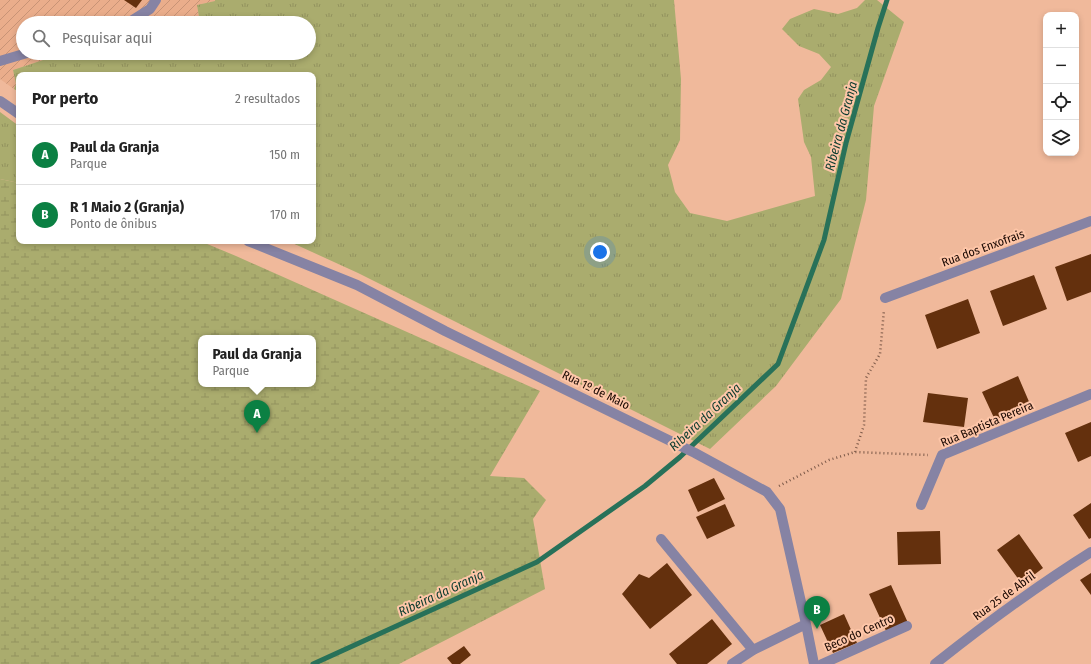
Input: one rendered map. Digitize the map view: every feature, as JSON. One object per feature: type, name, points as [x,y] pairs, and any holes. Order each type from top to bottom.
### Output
[{"type":"street","points":[[139,16],[150,9],[156,0]]},
{"type":"street","points":[[0,61],[16,56]]},
{"type":"street","points":[[0,101],[16,112]]},
{"type":"street","name":"Rua dos Enxofrais","points":[[885,298],[1091,221]]},
{"type":"street","name":"Rua 1º de Maio","points":[[255,244],[357,285],[445,331],[695,453],[767,492],[780,509],[814,664]]},
{"type":"street","name":"Rua Baptista Pereira","points":[[921,505],[942,455],[1091,394]]},
{"type":"street","points":[[661,539],[753,650]]},
{"type":"street","name":"Rua 25 de Abril","points":[[935,664],[1064,569],[1091,552]]},
{"type":"street","points":[[732,664],[753,650],[806,624]]},
{"type":"street","name":"Beco do Centro","points":[[822,664],[907,626]]},
{"type":"path","points":[[855,452],[864,425],[866,378],[880,354],[885,298]]},
{"type":"path","points":[[767,492],[829,460],[855,452],[942,455]]},
{"type":"shaded area","points":[[0,0],[216,1],[197,5],[199,16],[16,16],[16,60],[43,60],[13,70],[16,84],[14,89],[0,79]]},
{"type":"green space","points":[[674,0],[681,79],[680,140],[668,165],[675,192],[690,213],[727,221],[815,196],[811,157],[804,142],[798,99],[804,90],[821,80],[831,67],[819,54],[799,46],[782,29],[790,19],[814,9],[838,14],[857,8],[865,0],[877,0],[904,22],[874,106],[866,200],[841,299],[776,386],[710,449],[358,273],[295,244],[316,244],[316,72],[16,72],[16,84],[13,70],[43,60],[316,60],[316,16],[199,16],[197,5],[215,1]]},
{"type":"green space","points":[[0,112],[16,124],[16,182],[0,179]]},
{"type":"green space","points":[[0,179],[16,182],[16,244],[207,244],[540,391],[490,476],[524,478],[546,500],[533,519],[545,589],[399,664],[0,664]]},
{"type":"building","points":[[124,0],[142,0],[136,8]]},
{"type":"building","points":[[1091,254],[1091,292],[1067,301],[1055,267]]},
{"type":"building","points":[[1034,275],[1047,309],[1003,326],[990,291]]},
{"type":"building","points":[[968,299],[980,333],[937,349],[925,315]]},
{"type":"building","points":[[1018,376],[1030,404],[995,420],[982,392]]},
{"type":"building","points":[[928,393],[968,398],[964,427],[923,422]]},
{"type":"building","points":[[1091,422],[1091,456],[1078,462],[1065,433]]},
{"type":"building","points":[[714,478],[725,499],[698,512],[688,490]]},
{"type":"building","points":[[1091,503],[1091,538],[1089,539],[1073,515]]},
{"type":"building","points":[[725,504],[735,526],[707,539],[696,517]]},
{"type":"building","points":[[940,531],[941,564],[898,565],[897,532]]},
{"type":"building","points":[[1019,534],[1043,568],[1022,584],[997,550]]},
{"type":"building","points":[[667,563],[692,595],[650,629],[622,594],[639,574],[649,578]]},
{"type":"building","points":[[1091,573],[1091,595],[1080,580]]},
{"type":"building","points":[[891,585],[908,623],[887,633],[869,594]]},
{"type":"building","points":[[844,614],[857,643],[833,653],[820,625]]},
{"type":"building","points":[[712,619],[732,644],[707,664],[677,664],[669,654]]},
{"type":"building","points":[[464,646],[471,655],[460,664],[452,664],[447,658]]},
{"type":"waterway","name":"Ribeira da Granja","points":[[313,664],[537,562],[645,486],[680,457],[778,364],[824,240],[846,143],[887,0]]},
{"type":"place","name":"Paul da Granja","points":[[257,433]]},
{"type":"place","name":"R 1 Maio 2 (Granja)","points":[[817,629]]}]
